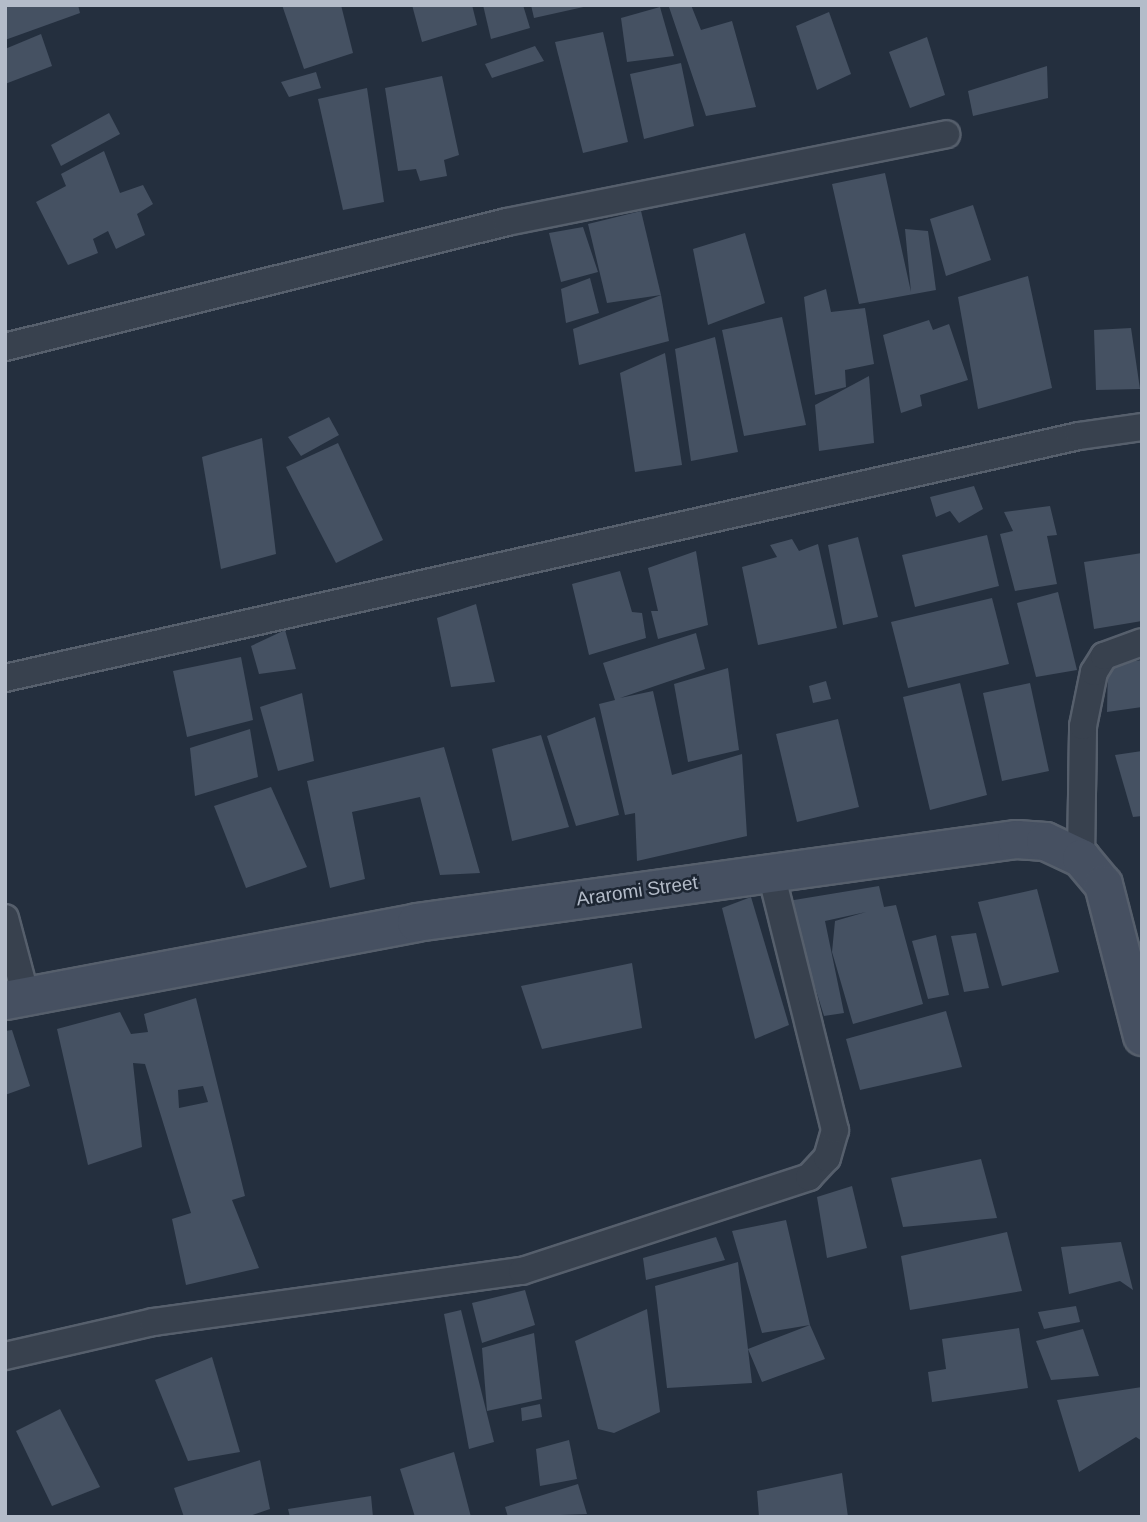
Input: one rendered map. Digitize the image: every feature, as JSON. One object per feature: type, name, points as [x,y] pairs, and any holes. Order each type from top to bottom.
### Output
[{"type":"street","points":[[5,347],[507,222],[946,134]]},
{"type":"street","points":[[5,678],[1079,436],[1142,427]]},
{"type":"street","points":[[1081,858],[1083,726],[1094,673],[1104,656],[1142,642]]},
{"type":"street","name":"Araromi Street","points":[[16,999],[416,922],[1016,839],[1045,841],[1081,858],[1103,884],[1142,1036]]},
{"type":"street","points":[[5,1356],[153,1322],[522,1271],[809,1177],[827,1158],[835,1130],[771,873]]},
{"type":"street","points":[[5,918],[16,999]]},
{"type":"building","points":[[5,5],[78,5],[80,13],[5,40]]},
{"type":"building","points":[[282,5],[341,5],[353,53],[304,69]]},
{"type":"building","points":[[412,5],[472,5],[477,25],[422,42]]},
{"type":"building","points":[[483,5],[523,5],[530,28],[491,39]]},
{"type":"building","points":[[531,5],[588,5],[588,6],[534,18]]},
{"type":"building","points":[[691,5],[701,30],[732,21],[756,107],[706,116],[669,7]]},
{"type":"building","points":[[660,7],[674,56],[627,62],[621,18]]},
{"type":"building","points":[[829,12],[851,74],[817,90],[796,26]]},
{"type":"building","points":[[603,32],[628,142],[583,153],[555,42]]},
{"type":"building","points":[[41,34],[52,66],[5,84],[5,49]]},
{"type":"building","points":[[927,37],[945,95],[910,108],[889,52]]},
{"type":"building","points":[[535,46],[544,61],[492,78],[485,64]]},
{"type":"building","points":[[681,63],[694,126],[644,139],[630,74]]},
{"type":"building","points":[[1047,66],[1048,98],[973,116],[968,91]]},
{"type":"building","points":[[316,72],[321,88],[289,97],[281,82]]},
{"type":"building","points":[[442,76],[459,155],[444,160],[447,176],[420,181],[416,169],[398,171],[385,88]]},
{"type":"building","points":[[367,88],[384,202],[343,210],[318,99]]},
{"type":"building","points":[[109,113],[120,134],[61,166],[51,145]]},
{"type":"building","points":[[104,151],[120,193],[143,185],[153,204],[137,214],[145,235],[116,249],[108,231],[93,239],[98,253],[68,265],[36,202],[66,186],[61,174]]},
{"type":"building","points":[[885,173],[911,292],[905,229],[928,231],[936,290],[859,304],[832,184]]},
{"type":"building","points":[[973,205],[991,260],[946,276],[930,219]]},
{"type":"building","points":[[641,211],[661,295],[607,303],[588,224]]},
{"type":"building","points":[[583,227],[598,272],[561,282],[549,233]]},
{"type":"building","points":[[745,233],[765,303],[708,325],[693,249]]},
{"type":"building","points":[[1028,276],[1052,388],[978,409],[958,297]]},
{"type":"building","points":[[590,278],[599,313],[566,323],[561,289]]},
{"type":"building","points":[[826,289],[831,312],[865,308],[874,364],[845,370],[846,387],[815,395],[804,297]]},
{"type":"building","points":[[661,295],[669,341],[579,365],[573,329]]},
{"type":"building","points":[[782,317],[806,425],[744,436],[722,330]]},
{"type":"building","points":[[929,320],[933,330],[949,324],[968,380],[920,395],[922,406],[901,413],[883,335]]},
{"type":"building","points":[[1131,328],[1140,389],[1096,390],[1094,330]]},
{"type":"building","points":[[715,337],[738,452],[691,461],[675,349]]},
{"type":"building","points":[[665,353],[682,465],[635,472],[620,373]]},
{"type":"building","points":[[869,376],[874,443],[819,451],[815,405]]},
{"type":"building","points":[[329,417],[339,435],[301,456],[288,437]]},
{"type":"building","points":[[262,438],[276,554],[221,569],[202,457]]},
{"type":"building","points":[[338,443],[383,540],[336,563],[286,467]]},
{"type":"building","points":[[974,486],[983,509],[959,523],[950,511],[936,517],[930,497]]},
{"type":"building","points":[[1050,506],[1057,535],[1047,536],[1057,584],[1015,591],[1000,534],[1013,531],[1004,512]]},
{"type":"building","points":[[987,535],[999,586],[915,607],[902,555]]},
{"type":"building","points":[[858,537],[878,617],[843,625],[828,545]]},
{"type":"building","points":[[792,539],[799,551],[818,544],[837,628],[758,645],[742,567],[777,557],[770,545]]},
{"type":"building","points":[[696,551],[708,625],[658,639],[651,611],[658,611],[648,568]]},
{"type":"building","points":[[1142,553],[1142,621],[1094,629],[1084,562]]},
{"type":"building","points":[[620,571],[632,612],[642,613],[646,638],[589,655],[572,584]]},
{"type":"building","points":[[1058,592],[1077,670],[1036,677],[1017,603]]},
{"type":"building","points":[[992,598],[1009,664],[908,688],[891,622]]},
{"type":"building","points":[[476,604],[495,682],[451,687],[437,618]]},
{"type":"building","points":[[285,630],[296,669],[259,674],[251,646]]},
{"type":"building","points":[[696,633],[705,669],[620,698],[653,691],[672,775],[742,754],[747,836],[637,861],[635,813],[625,815],[599,704],[615,700],[603,663]]},
{"type":"building","points":[[241,657],[253,720],[187,737],[173,671]]},
{"type":"building","points":[[1142,660],[1142,707],[1107,712],[1108,665]]},
{"type":"building","points":[[728,668],[739,750],[688,762],[674,684]]},
{"type":"building","points":[[826,681],[831,699],[813,703],[809,686]]},
{"type":"building","points":[[960,683],[987,795],[930,810],[903,697]]},
{"type":"building","points":[[1030,683],[1049,771],[1002,781],[983,693]]},
{"type":"building","points":[[302,693],[314,761],[278,771],[260,707]]},
{"type":"building","points":[[595,717],[619,815],[576,826],[547,736]]},
{"type":"building","points":[[838,719],[859,807],[797,822],[776,734]]},
{"type":"building","points":[[250,729],[258,777],[195,796],[190,748]]},
{"type":"building","points":[[541,735],[569,827],[512,841],[492,749]]},
{"type":"building","points":[[444,747],[480,873],[440,875],[420,797],[352,812],[365,879],[330,888],[307,781]]},
{"type":"building","points":[[1142,751],[1142,816],[1133,817],[1115,755]]},
{"type":"building","points":[[271,787],[307,867],[246,888],[214,806]]},
{"type":"building","points":[[879,886],[884,907],[896,905],[923,1004],[853,1024],[832,952],[835,921],[866,912],[825,921],[844,1013],[824,1016],[788,901]]},
{"type":"building","points":[[1037,889],[1059,972],[1002,986],[978,902]]},
{"type":"building","points":[[751,897],[789,1025],[755,1039],[722,908]]},
{"type":"building","points":[[976,933],[989,988],[964,992],[951,936]]},
{"type":"building","points":[[936,935],[949,995],[928,999],[912,941]]},
{"type":"building","points":[[632,963],[642,1028],[542,1049],[521,986]]},
{"type":"building","points":[[196,998],[245,1196],[232,1200],[259,1268],[186,1285],[172,1219],[191,1213],[145,1064],[133,1063],[142,1147],[88,1165],[57,1029],[120,1012],[131,1034],[148,1032],[144,1014]],"holes":[[[203,1086],[208,1102],[179,1108],[178,1090]]]},
{"type":"building","points":[[946,1011],[962,1067],[860,1090],[846,1039]]},
{"type":"building","points":[[12,1030],[30,1086],[5,1095],[5,1031]]},
{"type":"building","points":[[981,1159],[997,1218],[903,1227],[891,1178]]},
{"type":"building","points":[[852,1186],[867,1248],[827,1258],[817,1197]]},
{"type":"building","points":[[786,1220],[810,1325],[762,1333],[732,1231]]},
{"type":"building","points":[[1007,1232],[1022,1291],[910,1310],[901,1256]]},
{"type":"building","points":[[716,1237],[725,1260],[646,1280],[643,1258]]},
{"type":"building","points":[[1121,1242],[1133,1290],[1120,1281],[1069,1294],[1061,1247]]},
{"type":"building","points":[[738,1262],[752,1383],[667,1388],[655,1286]]},
{"type":"building","points":[[525,1290],[535,1325],[482,1343],[472,1303]]},
{"type":"building","points":[[1076,1306],[1080,1322],[1044,1329],[1038,1312]]},
{"type":"building","points":[[647,1309],[660,1412],[614,1433],[598,1429],[575,1341]]},
{"type":"building","points":[[461,1310],[494,1442],[469,1449],[444,1314]]},
{"type":"building","points":[[810,1325],[825,1359],[762,1382],[748,1349]]},
{"type":"building","points":[[1019,1328],[1028,1388],[932,1402],[928,1372],[946,1369],[942,1339]]},
{"type":"building","points":[[1083,1329],[1099,1376],[1051,1380],[1036,1341]]},
{"type":"building","points":[[534,1333],[542,1399],[487,1411],[482,1348]]},
{"type":"building","points":[[212,1357],[240,1452],[188,1461],[155,1380]]},
{"type":"building","points":[[1142,1387],[1142,1441],[1136,1437],[1079,1472],[1057,1400]]},
{"type":"building","points":[[540,1404],[542,1417],[522,1421],[521,1408]]},
{"type":"building","points":[[60,1409],[100,1487],[52,1506],[16,1431]]},
{"type":"building","points":[[569,1440],[577,1479],[540,1486],[536,1449]]},
{"type":"building","points":[[454,1452],[471,1517],[415,1517],[400,1469]]},
{"type":"building","points":[[260,1460],[270,1509],[247,1517],[184,1517],[174,1488]]},
{"type":"building","points":[[842,1473],[848,1517],[759,1517],[757,1491]]},
{"type":"building","points":[[578,1484],[587,1514],[508,1517],[505,1507]]},
{"type":"building","points":[[371,1496],[373,1517],[290,1517],[288,1509]]}]
